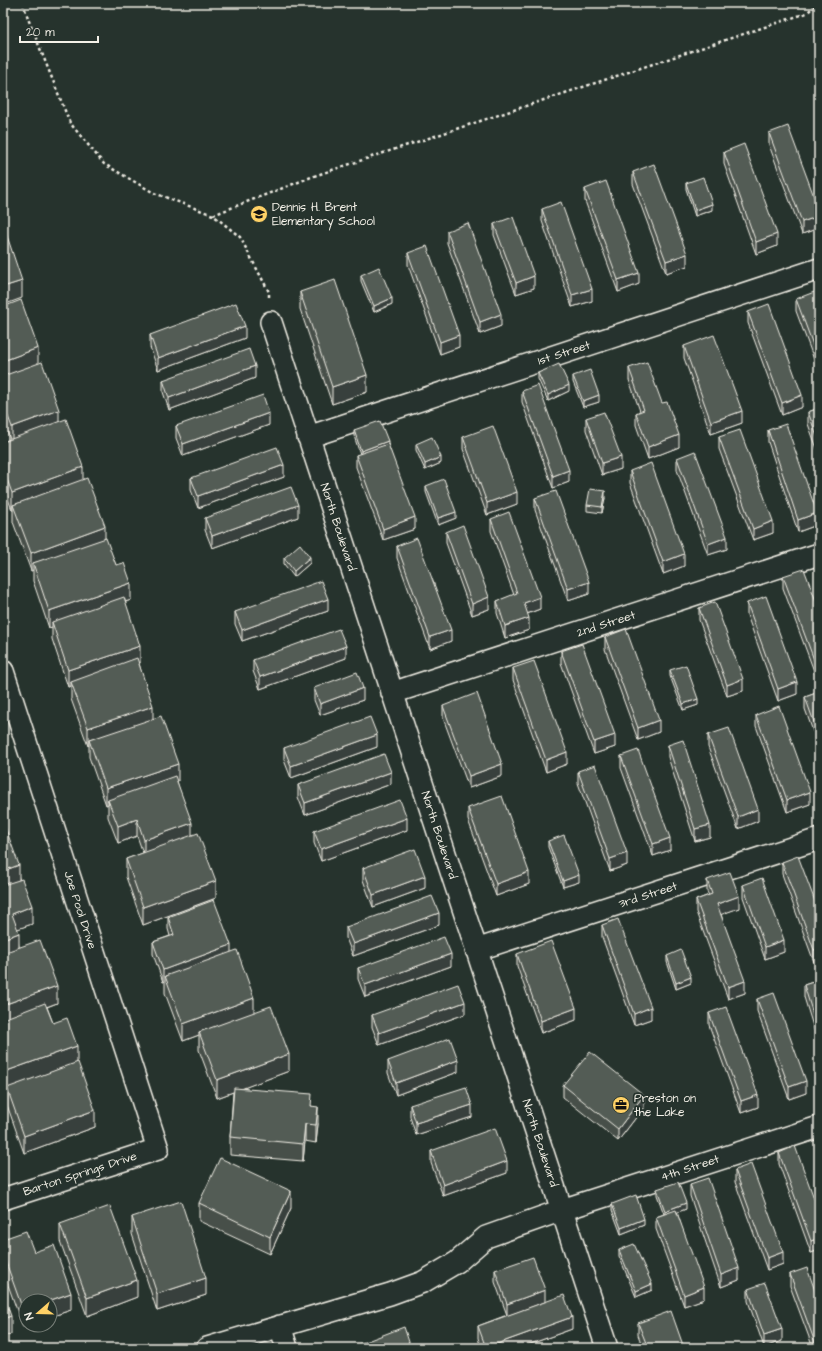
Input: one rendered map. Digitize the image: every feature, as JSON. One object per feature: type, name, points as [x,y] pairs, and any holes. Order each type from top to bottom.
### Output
[{"type":"street","name":"1st Street","points":[[308,437],[819,268]]},
{"type":"street","name":"North Boulevard","points":[[271,322],[607,1348]]},
{"type":"street","name":"2nd Street","points":[[392,693],[819,554]]},
{"type":"street","name":"Joe Pool Drive","points":[[3,671],[158,1150]]},
{"type":"street","name":"3rd Street","points":[[476,950],[819,839]]},
{"type":"street","name":"4th Street","points":[[207,1348],[390,1294],[423,1282],[457,1262],[486,1237],[562,1210],[819,1127]]},
{"type":"street","name":"Barton Springs Drive","points":[[3,1199],[158,1150]]},
{"type":"street","points":[[280,1326],[287,1348]]},
{"type":"path","points":[[24,3],[29,21],[70,123],[104,164],[154,192],[212,215],[240,237],[269,292],[271,322]]},
{"type":"path","points":[[212,215],[314,176],[808,13],[817,3]]},
{"type":"building","points":[[788,126],[819,210],[819,216],[802,222],[769,133]]},
{"type":"building","points":[[744,144],[777,234],[756,242],[724,152]]},
{"type":"building","points":[[654,164],[687,254],[666,261],[633,172]]},
{"type":"building","points":[[703,177],[712,204],[695,210],[686,183]]},
{"type":"building","points":[[606,181],[639,273],[618,280],[585,189]]},
{"type":"building","points":[[561,202],[592,289],[572,295],[542,209]]},
{"type":"building","points":[[513,217],[534,276],[516,283],[494,224]]},
{"type":"building","points":[[468,223],[501,314],[480,322],[447,231]]},
{"type":"building","points":[[6,233],[22,281],[3,287],[3,234]]},
{"type":"building","points":[[427,246],[459,335],[440,342],[408,253]]},
{"type":"building","points":[[379,267],[392,298],[374,306],[361,275]]},
{"type":"building","points":[[335,280],[367,375],[332,387],[300,292]]},
{"type":"building","points":[[817,291],[819,298],[819,361],[796,299]]},
{"type":"building","points":[[21,300],[38,348],[3,361],[3,307]]},
{"type":"building","points":[[236,303],[245,326],[158,358],[150,335]]},
{"type":"building","points":[[769,304],[802,395],[782,403],[748,312]]},
{"type":"building","points":[[714,335],[742,411],[711,422],[684,346]]},
{"type":"building","points":[[249,349],[255,366],[169,398],[163,380]]},
{"type":"building","points":[[42,362],[59,410],[12,427],[3,406],[3,376]]},
{"type":"building","points":[[647,362],[662,403],[667,402],[679,435],[648,447],[636,413],[644,410],[629,368]]},
{"type":"building","points":[[559,364],[569,385],[548,395],[538,373]]},
{"type":"building","points":[[590,370],[599,395],[583,401],[573,376]]},
{"type":"building","points":[[538,385],[569,470],[553,476],[522,391]]},
{"type":"building","points":[[263,395],[269,413],[183,444],[176,426]]},
{"type":"building","points":[[819,408],[819,442],[808,412]]},
{"type":"building","points":[[604,412],[621,457],[602,463],[586,418]]},
{"type":"building","points":[[66,419],[83,467],[12,493],[3,468],[3,442]]},
{"type":"building","points":[[380,421],[388,441],[361,451],[354,430]]},
{"type":"building","points":[[786,424],[817,513],[798,520],[768,430]]},
{"type":"building","points":[[493,426],[517,492],[487,503],[463,437]]},
{"type":"building","points":[[740,430],[773,521],[753,529],[719,437]]},
{"type":"building","points":[[432,437],[441,457],[425,464],[416,444]]},
{"type":"building","points":[[388,444],[415,517],[383,529],[356,455]]},
{"type":"building","points":[[277,447],[284,465],[198,496],[191,478]]},
{"type":"building","points":[[695,451],[727,537],[708,544],[677,458]]},
{"type":"building","points":[[651,463],[684,554],[663,562],[630,471]]},
{"type":"building","points":[[87,478],[105,526],[31,553],[13,505]]},
{"type":"building","points":[[444,479],[456,512],[438,518],[426,486]]},
{"type":"building","points":[[291,487],[298,505],[212,536],[205,518]]},
{"type":"building","points":[[590,489],[605,491],[602,507],[587,505]]},
{"type":"building","points":[[556,491],[589,582],[568,589],[535,498]]},
{"type":"building","points":[[509,512],[540,597],[524,603],[529,618],[505,626],[497,601],[517,593],[491,519]]},
{"type":"building","points":[[463,525],[489,597],[472,604],[446,532]]},
{"type":"building","points":[[106,538],[116,565],[124,563],[131,583],[49,611],[33,563]]},
{"type":"building","points":[[417,538],[451,630],[430,637],[397,546]]},
{"type":"building","points":[[300,544],[310,557],[294,571],[284,558]]},
{"type":"building","points":[[804,569],[819,609],[819,667],[817,668],[783,576]]},
{"type":"building","points":[[321,581],[328,599],[242,630],[235,612]]},
{"type":"building","points":[[766,596],[797,682],[778,689],[747,603]]},
{"type":"building","points":[[124,597],[140,646],[68,670],[52,622]]},
{"type":"building","points":[[715,602],[743,679],[727,685],[699,608]]},
{"type":"building","points":[[339,629],[346,646],[260,677],[253,660]]},
{"type":"building","points":[[626,629],[659,720],[638,728],[605,637]]},
{"type":"building","points":[[582,644],[615,735],[594,742],[561,651]]},
{"type":"building","points":[[137,658],[153,706],[88,728],[71,682]]},
{"type":"building","points":[[534,661],[567,752],[546,760],[513,668]]},
{"type":"building","points":[[686,665],[698,699],[683,704],[670,670]]},
{"type":"building","points":[[357,672],[363,688],[320,704],[314,688]]},
{"type":"building","points":[[819,692],[819,736],[805,697]]},
{"type":"building","points":[[477,693],[502,764],[469,776],[443,706]]},
{"type":"building","points":[[779,706],[810,792],[787,800],[756,715]]},
{"type":"building","points":[[161,716],[178,764],[106,788],[89,740]]},
{"type":"building","points":[[370,717],[377,735],[291,766],[284,748]]},
{"type":"building","points":[[729,728],[758,809],[738,817],[708,735]]},
{"type":"building","points":[[683,740],[710,825],[695,829],[668,745]]},
{"type":"building","points":[[638,750],[670,838],[653,844],[621,756]]},
{"type":"building","points":[[384,754],[391,772],[305,803],[298,785]]},
{"type":"building","points":[[595,765],[627,853],[610,859],[578,771]]},
{"type":"building","points":[[175,776],[192,823],[144,840],[137,819],[118,826],[108,800]]},
{"type":"building","points":[[502,796],[529,872],[496,884],[468,808]]},
{"type":"building","points":[[400,800],[407,818],[321,849],[314,831]]},
{"type":"building","points":[[3,821],[19,865],[3,871]]},
{"type":"building","points":[[198,833],[216,881],[143,907],[126,859]]},
{"type":"building","points":[[564,835],[579,875],[563,881],[548,841]]},
{"type":"building","points":[[415,849],[425,876],[373,895],[363,868]]},
{"type":"building","points":[[798,856],[819,912],[819,948],[814,950],[782,862]]},
{"type":"building","points":[[730,872],[739,896],[717,904],[745,981],[728,987],[696,900],[712,894],[707,880]]},
{"type":"building","points":[[762,878],[784,940],[765,947],[743,885]]},
{"type":"building","points":[[22,879],[32,906],[12,914],[19,933],[3,939],[3,885]]},
{"type":"building","points":[[432,896],[439,913],[353,944],[346,927]]},
{"type":"building","points":[[214,900],[231,945],[163,970],[153,942],[174,935],[168,917]]},
{"type":"building","points":[[618,919],[651,1007],[634,1014],[602,925]]},
{"type":"building","points":[[444,937],[451,954],[365,985],[358,968]]},
{"type":"building","points":[[40,940],[57,986],[3,1005],[3,953]]},
{"type":"building","points":[[551,941],[576,1008],[541,1021],[517,954]]},
{"type":"building","points":[[237,950],[254,998],[183,1024],[165,976]]},
{"type":"building","points":[[681,950],[691,977],[676,983],[667,956]]},
{"type":"building","points":[[819,980],[819,1023],[816,1024],[804,985]]},
{"type":"building","points":[[458,984],[465,1002],[379,1033],[372,1015]]},
{"type":"building","points":[[774,993],[806,1081],[789,1087],[757,999]]},
{"type":"building","points":[[45,1003],[53,1023],[67,1018],[77,1046],[4,1072],[3,1019]]},
{"type":"building","points":[[271,1006],[289,1054],[217,1080],[199,1032]]},
{"type":"building","points":[[726,1007],[758,1095],[741,1101],[709,1013]]},
{"type":"building","points":[[450,1038],[458,1060],[396,1083],[388,1061]]},
{"type":"building","points":[[590,1052],[644,1095],[618,1129],[563,1085]]},
{"type":"building","points":[[78,1062],[95,1110],[24,1136],[7,1088]]},
{"type":"building","points":[[466,1087],[472,1105],[416,1123],[410,1105]]},
{"type":"building","points":[[234,1088],[312,1094],[311,1106],[318,1107],[316,1125],[305,1124],[303,1144],[230,1137]]},
{"type":"building","points":[[495,1128],[507,1161],[443,1185],[431,1151]]},
{"type":"building","points":[[795,1146],[819,1212],[819,1238],[811,1241],[779,1153]]},
{"type":"building","points":[[220,1158],[291,1191],[270,1237],[199,1203]]},
{"type":"building","points":[[751,1164],[783,1252],[767,1258],[735,1170]]},
{"type":"building","points":[[708,1178],[739,1268],[721,1275],[690,1184]]},
{"type":"building","points":[[678,1182],[686,1203],[665,1211],[657,1189]]},
{"type":"building","points":[[636,1195],[644,1219],[621,1228],[612,1204]]},
{"type":"building","points":[[181,1201],[206,1278],[157,1294],[132,1217]]},
{"type":"building","points":[[110,1206],[137,1280],[87,1298],[60,1224]]},
{"type":"building","points":[[676,1210],[704,1287],[684,1295],[656,1217]]},
{"type":"building","points":[[26,1231],[34,1252],[54,1245],[71,1293],[58,1298],[58,1293],[18,1293],[18,1296],[3,1254],[3,1239]]},
{"type":"building","points":[[634,1244],[652,1284],[636,1291],[619,1250]]},
{"type":"building","points":[[533,1257],[545,1290],[507,1304],[495,1270]]},
{"type":"building","points":[[807,1268],[819,1302],[819,1348],[817,1348],[790,1274]]},
{"type":"building","points":[[765,1283],[782,1329],[764,1335],[748,1289]]},
{"type":"building","points":[[3,1294],[11,1316],[3,1319]]},
{"type":"building","points":[[564,1295],[572,1317],[486,1348],[478,1326]]},
{"type":"building","points":[[671,1311],[684,1348],[648,1348],[638,1323]]},
{"type":"building","points":[[404,1327],[411,1348],[355,1348],[354,1346]]},
{"type":"building","points":[[580,1345],[581,1348],[571,1348]]},
{"type":"place","name":"Dennis H. Brent Elementary School","points":[[259,214]]},
{"type":"place","name":"Preston on the Lake","points":[[621,1105]]}]
